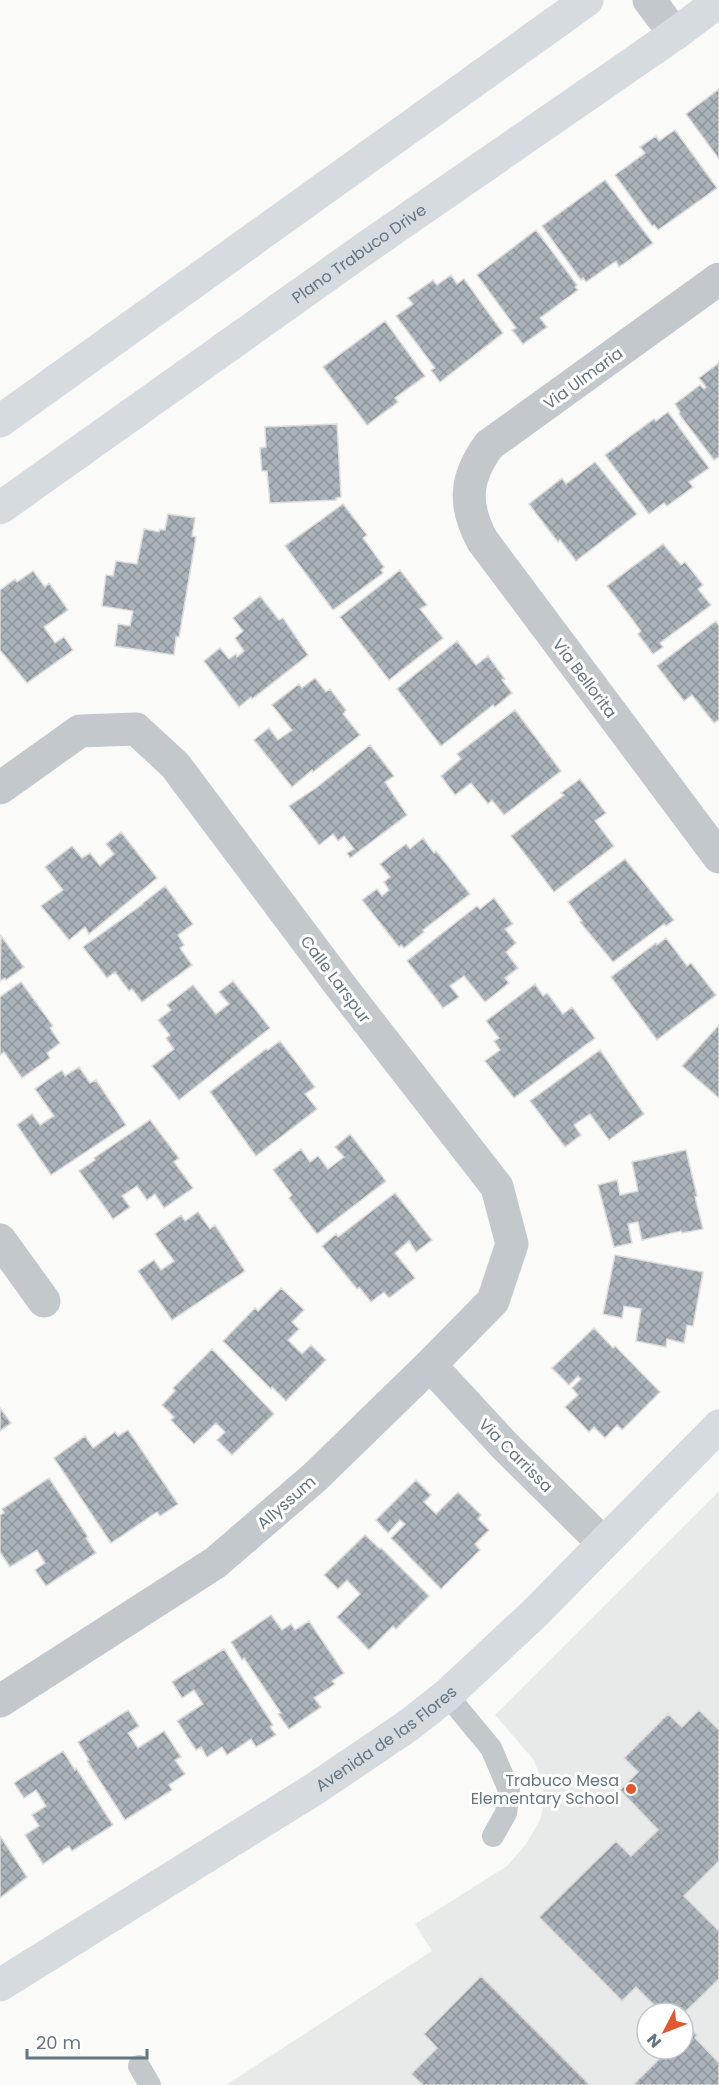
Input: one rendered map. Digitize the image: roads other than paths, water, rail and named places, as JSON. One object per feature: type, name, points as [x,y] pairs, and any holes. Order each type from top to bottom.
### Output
[{"type":"main road","points":[[0,420],[587,0]]},
{"type":"main road","name":"Plano Trabuco Drive","points":[[0,508],[719,1]]},
{"type":"main road","name":"Avenida de las Flores","points":[[0,1985],[316,1788],[409,1725],[447,1695],[534,1614],[719,1426]]},
{"type":"street","points":[[649,0],[675,34]]},
{"type":"street","name":"Via Ulmaria","points":[[468,493],[474,468],[489,445],[719,279]]},
{"type":"street","name":"Via Bellorita","points":[[468,493],[470,511],[482,540],[719,857]]},
{"type":"street","name":"Calle Larspur","points":[[0,788],[80,731],[136,729],[175,765],[350,999],[497,1187],[512,1244]]},
{"type":"street","points":[[0,1240],[44,1301]]},
{"type":"street","name":"Allyssum","points":[[0,1701],[215,1563],[315,1477],[493,1300],[512,1244]]},
{"type":"street","name":"Via Carrissa","points":[[430,1365],[504,1445],[603,1543]]},
{"type":"lane","points":[[447,1695],[491,1748],[509,1790],[506,1813],[493,1836]]},
{"type":"place","name":"Trabuco Mesa Elementary School","points":[[631,1789]]}]
